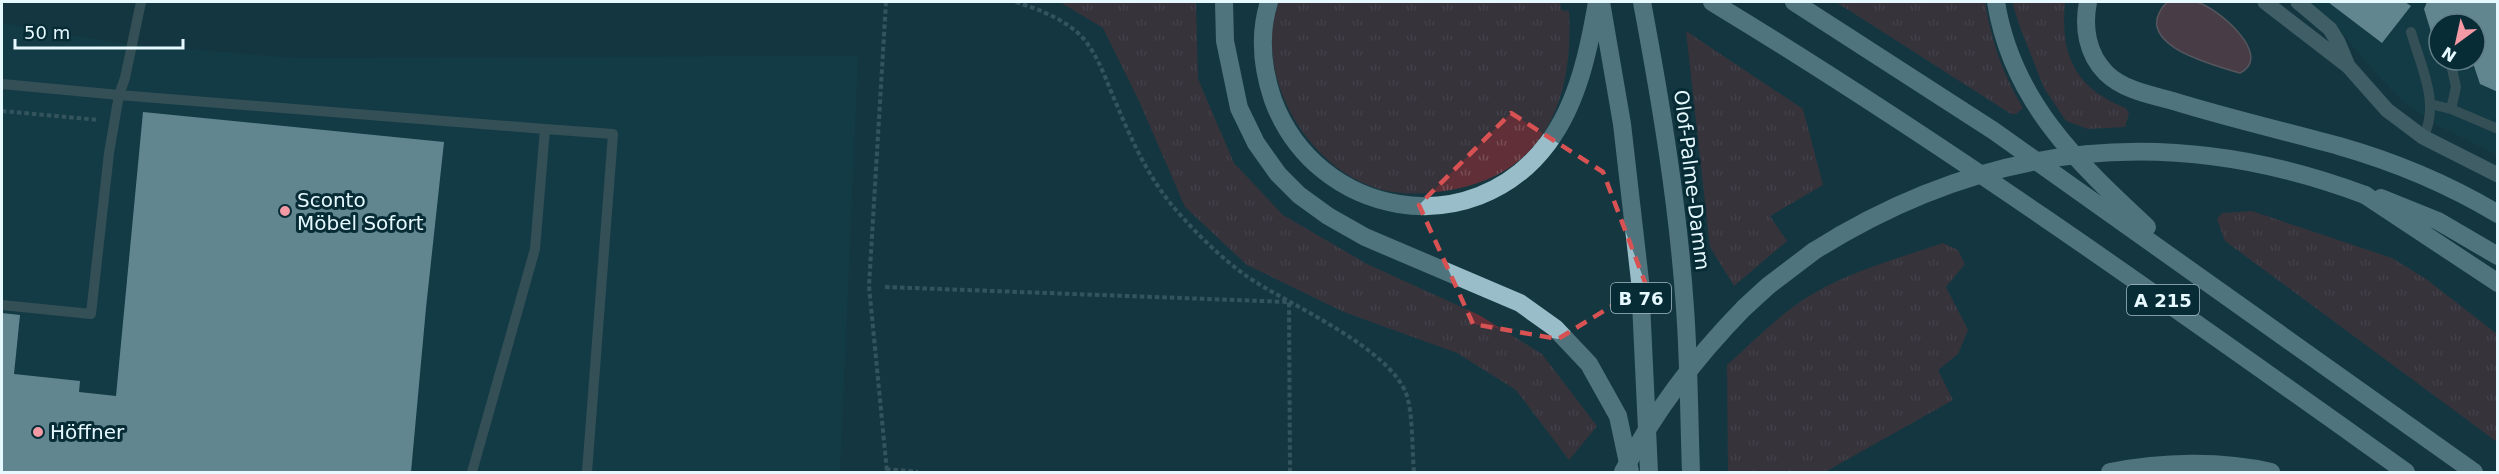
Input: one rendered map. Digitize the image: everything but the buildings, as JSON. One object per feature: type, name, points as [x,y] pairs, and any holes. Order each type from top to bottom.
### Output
[{"type":"highway","points":[[1224,2],[1225,40],[1239,108],[1256,142],[1278,174],[1299,195],[1328,216],[1365,237],[1520,303],[1555,328],[1589,364],[1618,416],[1630,472]]},
{"type":"highway","points":[[1269,2],[1262,30],[1268,84],[1279,116],[1292,139],[1311,162],[1357,192],[1382,201],[1429,206],[1455,203],[1478,196],[1516,176],[1534,159],[1560,124],[1579,76],[1599,2]]},
{"type":"highway","name":"B 76","points":[[1599,2],[1609,43],[1622,124],[1640,282],[1648,472]]},
{"type":"highway","name":"Olof-Palme-Damm","points":[[1642,2],[1656,71],[1678,229],[1685,309],[1691,472]]},
{"type":"highway","name":"A 215","points":[[1712,2],[1917,131],[2153,292],[2406,472]]},
{"type":"highway","name":"A 215","points":[[1794,2],[1994,131],[2474,472]]},
{"type":"highway","points":[[1996,2],[2007,46],[2021,81],[2059,138],[2106,189],[2212,284]]},
{"type":"highway","points":[[2088,2],[2086,33],[2090,48],[2106,73],[2117,81],[2133,89],[2237,121],[2340,146],[2388,162],[2433,179],[2498,214]]},
{"type":"highway","points":[[1623,472],[1649,425],[1699,355],[1768,286],[1814,251],[1872,217],[1932,190],[2021,164],[2083,153],[2110,152],[2179,153],[2233,159],[2314,177],[2409,208],[2438,221],[2498,256]]},
{"type":"highway","points":[[2364,195],[2498,283]]},
{"type":"highway","points":[[2110,472],[2166,465],[2241,467],[2271,472]]},
{"type":"street","points":[[2265,2],[2348,66],[2378,101],[2423,137],[2498,175]]},
{"type":"street","points":[[2298,2],[2330,29],[2348,66]]},
{"type":"lane","points":[[2,305],[91,314],[119,95],[125,78],[141,2]]},
{"type":"lane","points":[[2411,32],[2430,104],[2429,121],[2423,137]]},
{"type":"lane","points":[[2451,109],[2456,87],[2453,72]]},
{"type":"lane","points":[[2,84],[613,134],[587,472]]},
{"type":"lane","points":[[2430,104],[2451,109],[2498,129]]},
{"type":"lane","points":[[472,472],[536,249],[545,129]]},
{"type":"path","points":[[885,2],[868,286],[886,471],[918,472]]},
{"type":"path","points":[[1016,2],[1054,17],[1079,34],[1091,49],[1150,175],[1166,198],[1212,248],[1246,275],[1289,302],[1314,313],[1336,327],[1381,362],[1399,382],[1407,396],[1414,472]]},
{"type":"path","points":[[2,111],[115,121]]},
{"type":"path","points":[[885,287],[1289,302]]},
{"type":"path","points":[[1289,302],[1290,472]]},
{"type":"highlighted area","points":[[1511,113],[1603,172],[1646,285],[1558,339],[1473,324],[1419,205]]},
{"type":"shaded area","points":[[2167,2],[2196,2],[2216,12],[2239,33],[2247,44],[2251,55],[2249,65],[2240,73],[2195,58],[2166,41],[2158,30],[2158,17]]},
{"type":"shaded area","points":[[2307,2],[2497,2],[2497,155],[2439,126],[2403,101],[2371,68],[2338,28]]},
{"type":"shaded area","points":[[2,23],[126,44],[294,58],[858,56],[840,472],[2,472]]},
{"type":"green space","points":[[1060,2],[1196,2],[1198,79],[1234,163],[1283,215],[1367,264],[1479,315],[1542,354],[1597,426],[1569,460],[1516,390],[1457,353],[1344,312],[1247,265],[1185,207],[1139,101],[1103,28]]},
{"type":"green space","points":[[1279,2],[1560,2],[1561,10],[1569,11],[1569,44],[1566,76],[1558,104],[1546,130],[1528,152],[1506,170],[1478,183],[1425,193],[1396,192],[1368,185],[1344,172],[1323,155],[1304,134],[1289,109],[1278,83],[1273,56],[1273,28]]},
{"type":"green space","points":[[1836,2],[1985,2],[1999,57],[2009,83],[2023,108],[2016,114],[2011,114]]},
{"type":"green space","points":[[2012,2],[2065,2],[2065,38],[2075,67],[2083,80],[2094,90],[2126,108],[2129,114],[2125,127],[2088,129],[2066,121],[2044,88]]},
{"type":"green space","points":[[1686,31],[1803,109],[1823,185],[1770,216],[1787,241],[1734,286],[1710,247]]},
{"type":"green space","points":[[2252,211],[2392,258],[2426,279],[2497,334],[2497,442],[2225,241],[2217,219],[2222,213]]},
{"type":"green space","points":[[1943,243],[1958,250],[1965,264],[1946,287],[1968,330],[1958,354],[1938,370],[1953,400],[1825,472],[1728,472],[1727,365],[1776,320],[1810,296],[1865,269]]},
{"type":"place","name":"Sconto Möbel Sofort","points":[[285,211]]},
{"type":"place","name":"Höffner","points":[[38,432]]}]
